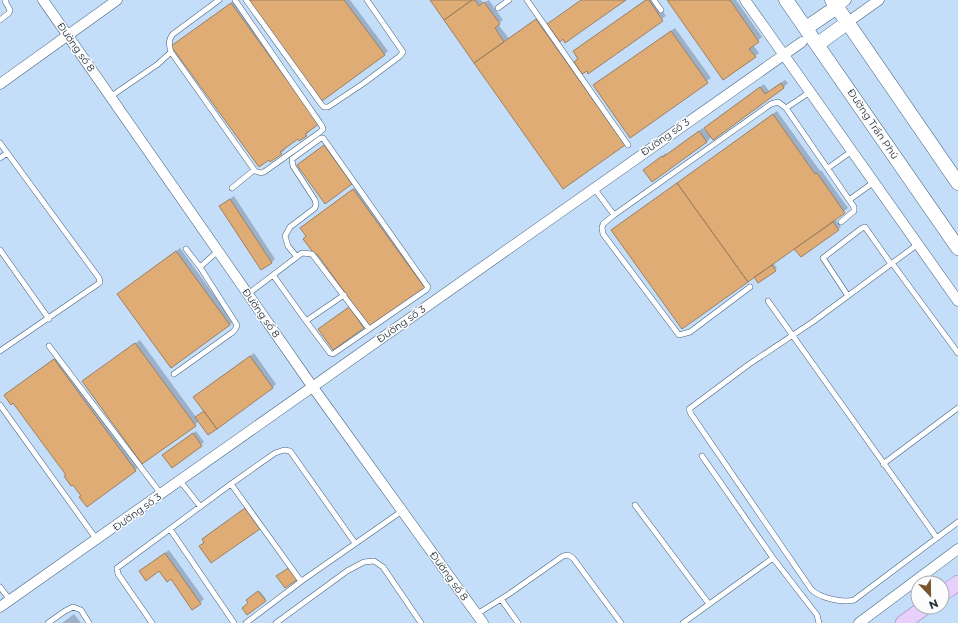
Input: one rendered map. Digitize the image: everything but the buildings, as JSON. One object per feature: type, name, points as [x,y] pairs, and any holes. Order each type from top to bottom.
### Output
[{"type":"main road","name":"Đường Trần Phú","points":[[786,0],[818,44],[958,248]]},
{"type":"main road","points":[[806,28],[838,2],[848,22],[958,182]]},
{"type":"main road","points":[[818,44],[848,22]]},
{"type":"main road","points":[[903,623],[914,615]]},
{"type":"street","name":"Đường số 8","points":[[42,0],[312,386],[483,623]]},
{"type":"street","points":[[0,84],[117,0]]},
{"type":"street","points":[[745,0],[958,301]]},
{"type":"street","points":[[848,22],[879,0]]},
{"type":"street","points":[[806,28],[802,42],[818,44]]},
{"type":"street","name":"Đường số 3","points":[[0,607],[802,42]]},
{"type":"street","points":[[859,623],[958,549]]},
{"type":"lane","points":[[0,20],[9,14],[10,10],[5,0]]},
{"type":"lane","points":[[219,0],[173,34],[170,38],[169,44],[171,52],[254,170],[261,173],[320,132],[322,126],[235,0]]},
{"type":"lane","points":[[246,0],[324,107],[328,107],[364,83],[400,56],[403,52],[367,0]]},
{"type":"lane","points":[[498,8],[509,0]]},
{"type":"lane","points":[[527,0],[628,145]]},
{"type":"lane","points":[[654,0],[661,10]]},
{"type":"lane","points":[[110,96],[158,64],[171,52]]},
{"type":"lane","points":[[786,108],[810,92]]},
{"type":"lane","points":[[750,287],[690,332],[679,335],[603,234],[603,224],[771,104],[778,102],[786,108],[854,207],[854,211],[841,222]]},
{"type":"lane","points":[[273,275],[330,353],[333,354],[426,290],[428,287],[323,138],[292,159],[293,166],[315,200],[316,204],[315,208],[290,227],[285,236],[288,246],[297,257]]},
{"type":"lane","points":[[0,143],[99,278],[100,282],[49,319],[0,351]]},
{"type":"lane","points":[[828,168],[852,151]]},
{"type":"lane","points":[[0,158],[7,153]]},
{"type":"lane","points":[[232,188],[254,170]]},
{"type":"lane","points":[[849,200],[874,182]]},
{"type":"lane","points":[[594,188],[614,215]]},
{"type":"lane","points":[[848,296],[823,258],[862,228],[865,228],[958,353]]},
{"type":"lane","points":[[918,244],[848,296],[748,365],[689,409],[690,414],[815,594],[844,602],[854,600],[958,522]]},
{"type":"lane","points":[[174,374],[233,332],[237,325],[200,267],[186,249]]},
{"type":"lane","points":[[0,250],[49,319]]},
{"type":"lane","points":[[200,267],[218,251]]},
{"type":"lane","points":[[248,294],[302,253],[312,254],[369,329]]},
{"type":"lane","points":[[306,321],[344,295]]},
{"type":"lane","points":[[768,300],[792,336],[937,538]]},
{"type":"lane","points":[[49,346],[160,494]]},
{"type":"lane","points":[[0,405],[97,540]]},
{"type":"lane","points":[[884,464],[958,408]]},
{"type":"lane","points":[[152,623],[118,574],[117,568],[274,453],[284,450],[290,451],[355,543]]},
{"type":"lane","points":[[702,456],[773,558],[817,615],[819,623]]},
{"type":"lane","points":[[180,481],[200,506]]},
{"type":"lane","points":[[231,484],[300,580],[303,580]]},
{"type":"lane","points":[[635,505],[709,604]]},
{"type":"lane","points":[[246,623],[303,580],[402,511]]},
{"type":"lane","points":[[170,529],[234,623]]},
{"type":"lane","points":[[477,614],[563,556],[568,555],[573,558],[621,623]]},
{"type":"lane","points":[[684,623],[773,558]]},
{"type":"lane","points":[[276,623],[347,571],[364,562],[374,561],[383,567],[421,623]]},
{"type":"lane","points":[[0,587],[10,600]]},
{"type":"lane","points":[[501,599],[518,623]]},
{"type":"lane","points":[[48,623],[65,611],[74,607],[81,610],[89,623]]}]
